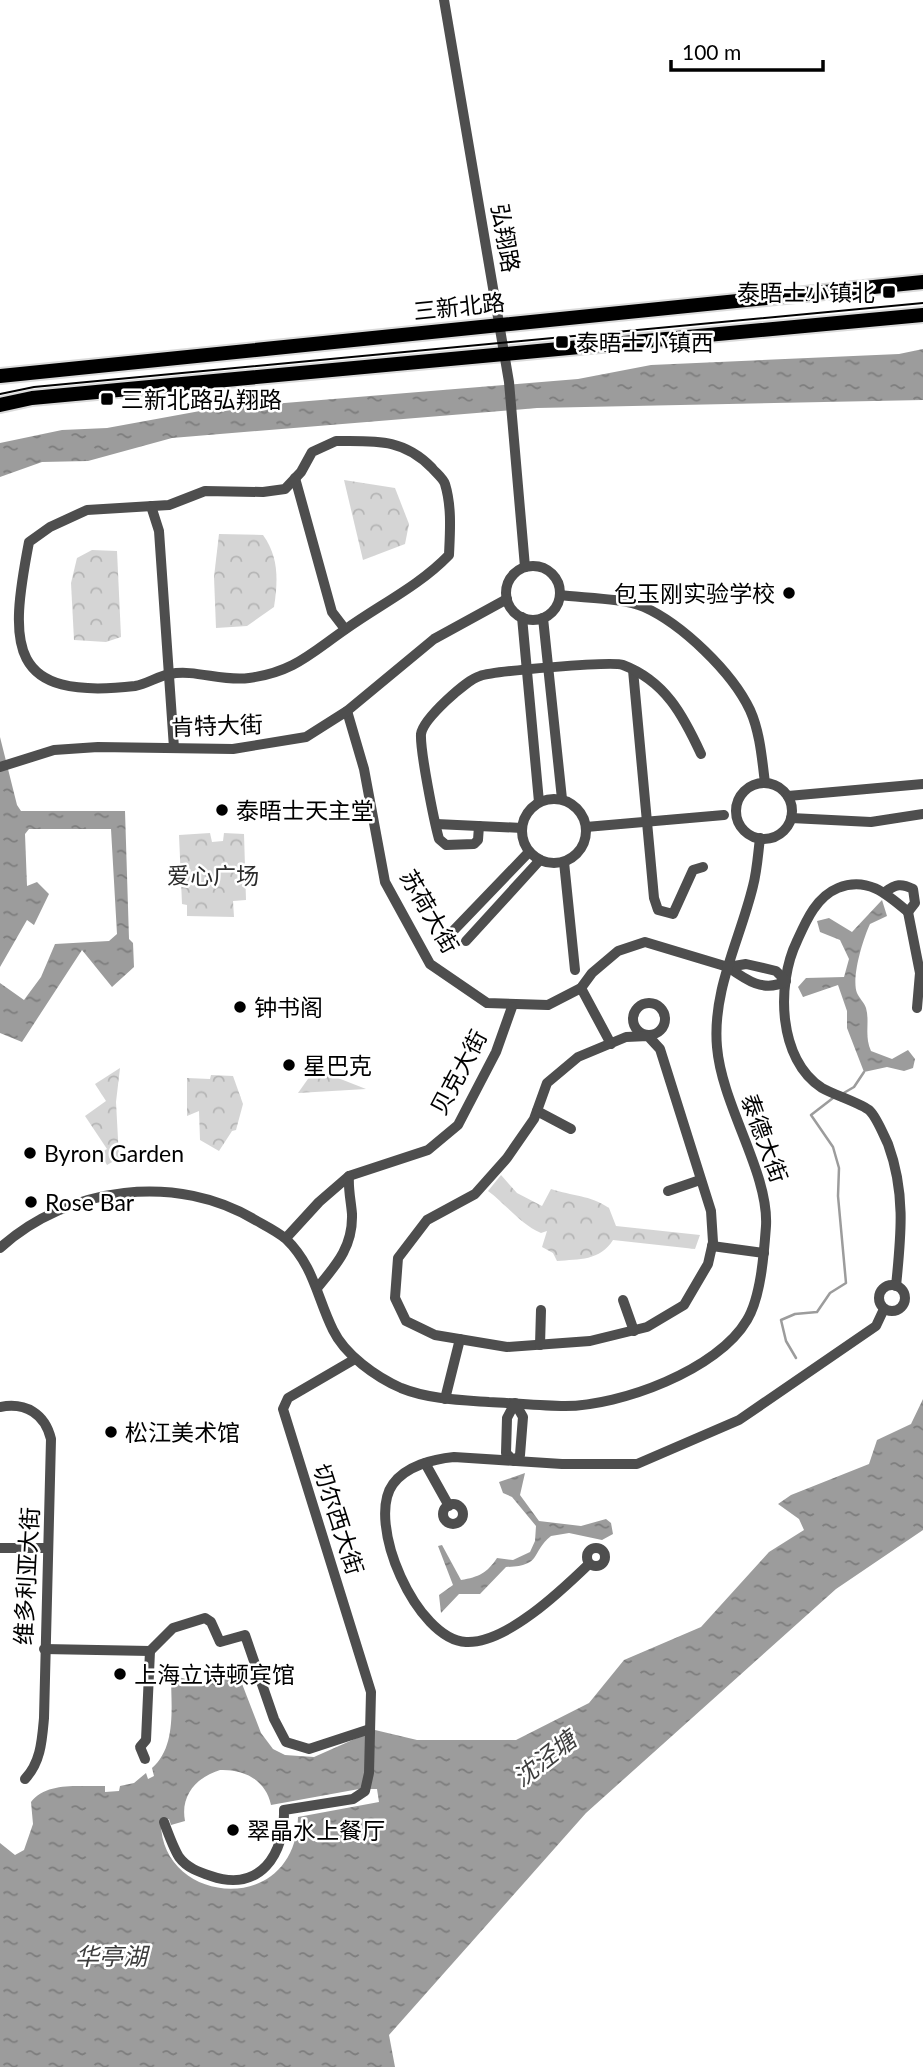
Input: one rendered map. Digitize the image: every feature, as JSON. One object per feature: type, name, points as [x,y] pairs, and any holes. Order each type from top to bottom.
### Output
[{"type":"main road","name":"三新北路","points":[[0,376],[923,282]]},
{"type":"main road","points":[[0,405],[32,398],[923,314]]},
{"type":"street","name":"弘翔路","points":[[444,0],[505,353],[513,412],[525,567]]},
{"type":"street","points":[[336,441],[374,441],[403,445],[424,459],[444,482],[450,517],[449,555],[433,572],[345,629],[315,654],[276,673],[246,679],[171,673],[137,685],[61,685],[46,681],[28,665],[19,636],[21,584],[29,542],[50,527],[87,510],[169,505],[205,491],[263,492],[285,489],[295,478],[312,452],[336,441]]},
{"type":"street","points":[[295,478],[332,612],[345,629]]},
{"type":"street","points":[[151,506],[159,531],[162,610],[171,673],[174,748]]},
{"type":"street","points":[[522,617],[543,618],[554,608],[559,586],[542,567],[525,567],[512,576],[507,599],[522,617],[539,802]]},
{"type":"street","points":[[559,595],[642,606],[684,632],[716,663],[750,710],[761,747],[765,783]]},
{"type":"street","name":"肯特大街","points":[[0,767],[54,750],[233,749],[306,737],[347,711],[434,639],[507,599]]},
{"type":"street","points":[[543,618],[562,799]]},
{"type":"street","points":[[479,826],[478,840],[474,844],[446,845],[439,839],[421,734],[429,716],[479,676],[612,664],[633,670],[667,694],[684,717],[701,754]]},
{"type":"street","points":[[633,670],[654,898],[658,910],[673,914],[693,870],[703,866]]},
{"type":"street","name":"苏荷大街","points":[[347,711],[365,769],[385,882],[430,964],[487,1003],[512,1006],[548,1005],[581,988]]},
{"type":"street","points":[[788,796],[923,784]]},
{"type":"street","points":[[755,785],[776,785],[788,796],[791,818],[779,835],[760,838],[741,826],[737,813],[743,793],[755,785]]},
{"type":"street","points":[[562,799],[578,809],[586,827],[581,848],[564,862],[540,860],[530,852],[522,828],[527,813],[539,802],[562,799]]},
{"type":"street","points":[[791,818],[871,822],[923,814]]},
{"type":"street","points":[[586,827],[724,815]]},
{"type":"street","points":[[436,824],[522,828]]},
{"type":"street","name":"泰德大街","points":[[286,1238],[318,1287],[334,1332],[355,1359],[400,1388],[445,1399],[569,1406],[643,1392],[706,1363],[747,1320],[765,1261],[767,1205],[727,1095],[717,1048],[718,1002],[753,887],[760,838]]},
{"type":"street","points":[[454,930],[530,852]]},
{"type":"street","points":[[466,941],[540,860]]},
{"type":"street","points":[[564,862],[575,970]]},
{"type":"street","points":[[896,1286],[902,1192],[887,1143],[870,1111],[820,1087],[804,1068],[788,1038],[786,981],[793,949],[812,909],[836,888],[861,882],[885,892],[908,912],[920,973],[917,1008]]},
{"type":"street","points":[[885,892],[895,885],[903,884],[913,889],[915,903],[908,912]]},
{"type":"street","points":[[611,1044],[581,988],[592,973],[618,950],[645,942],[728,967],[764,986],[776,986],[786,981]]},
{"type":"street","points":[[728,967],[746,964],[776,971],[786,981]]},
{"type":"street","name":"贝克大街","points":[[286,1238],[349,1176],[428,1150],[458,1125],[496,1052],[512,1006]]},
{"type":"street","points":[[648,1036],[660,1049],[711,1211],[712,1246],[708,1264],[684,1305],[647,1328],[590,1341],[507,1347],[435,1335],[406,1321],[395,1298],[398,1258],[427,1220],[475,1194],[506,1158],[537,1111],[547,1083],[578,1057],[611,1044],[626,1037],[648,1036]]},
{"type":"street","points":[[537,1111],[570,1129]]},
{"type":"street","points":[[318,1287],[349,1246],[352,1213],[348,1191],[349,1176]]},
{"type":"street","points":[[668,1191],[700,1180]]},
{"type":"street","points":[[0,1248],[47,1216],[96,1198],[142,1190],[193,1194],[241,1211],[286,1238]]},
{"type":"street","points":[[712,1246],[764,1253]]},
{"type":"street","points":[[589,1563],[560,1592],[505,1631],[468,1643],[442,1634],[408,1593],[396,1570],[388,1534],[387,1507],[391,1486],[405,1472],[425,1463],[454,1457],[637,1464],[739,1420],[876,1326],[883,1311],[878,1299],[880,1291],[896,1286],[904,1291],[907,1301],[897,1311],[883,1311]]},
{"type":"street","points":[[623,1300],[634,1331]]},
{"type":"street","points":[[540,1345],[541,1310]]},
{"type":"street","points":[[445,1399],[460,1339]]},
{"type":"street","name":"切尔西大街","points":[[164,1822],[180,1858],[193,1870],[218,1878],[246,1880],[261,1872],[275,1856],[284,1832],[284,1810],[353,1799],[365,1791],[369,1773],[371,1692],[283,1409],[288,1398],[355,1359]]},
{"type":"street","points":[[514,1461],[506,1453],[507,1418],[515,1403]]},
{"type":"street","points":[[514,1461],[520,1455],[523,1417],[515,1403]]},
{"type":"street","name":"维多利亚大街","points":[[0,1407],[22,1406],[37,1413],[48,1424],[52,1488],[46,1548],[41,1747],[34,1770],[25,1779]]},
{"type":"street","points":[[425,1463],[449,1506]]},
{"type":"street","points":[[0,1548],[46,1548]]},
{"type":"street","points":[[145,1759],[140,1747],[146,1740],[150,1651],[173,1628],[205,1618],[211,1622],[220,1642],[245,1635],[274,1719],[286,1742],[309,1749],[370,1729]]},
{"type":"street","points":[[44,1649],[150,1651]]},
{"type":"green space","points":[[344,480],[395,488],[409,524],[405,544],[363,560]]},
{"type":"green space","points":[[219,534],[263,535],[275,561],[274,607],[247,626],[216,628],[214,577]]},
{"type":"green space","points":[[92,550],[117,551],[121,637],[106,642],[74,640],[71,583],[77,558]]},
{"type":"green space","name":"爱心广场","points":[[210,833],[212,842],[223,841],[224,833],[244,834],[246,900],[233,901],[234,917],[187,916],[187,905],[182,904],[179,835]]},
{"type":"green space","points":[[120,1068],[116,1102],[119,1158],[107,1165],[100,1153],[107,1149],[85,1116],[106,1101],[95,1084]]},
{"type":"green space","points":[[315,1069],[366,1089],[298,1093]]},
{"type":"green space","points":[[211,1075],[233,1076],[243,1104],[236,1130],[232,1131],[219,1151],[200,1140],[199,1111],[187,1116],[187,1078],[210,1079]]},
{"type":"green space","points":[[501,1175],[517,1193],[542,1206],[551,1189],[602,1204],[609,1208],[616,1226],[700,1235],[695,1249],[613,1240],[602,1252],[595,1255],[557,1261],[553,1253],[542,1247],[547,1231],[541,1233],[527,1225],[488,1191]]},
{"type":"water","points":[[923,349],[923,400],[537,408],[172,438],[88,461],[42,462],[0,477],[0,443],[62,430],[107,428],[211,409],[578,379],[651,365],[899,354]]},
{"type":"water","points":[[0,737],[17,805],[21,811],[125,811],[129,939],[133,943],[134,967],[112,987],[82,950],[22,1042],[0,1033],[0,983],[24,1000],[41,977],[55,944],[109,941],[117,934],[111,829],[29,829],[25,834],[27,886],[37,882],[49,894],[34,925],[27,920],[0,967]]},
{"type":"water","points":[[882,900],[887,916],[870,924],[859,959],[856,986],[866,1008],[871,1051],[892,1059],[908,1050],[915,1059],[913,1068],[904,1071],[887,1067],[864,1072],[847,1028],[847,1011],[838,985],[803,997],[798,987],[806,978],[844,977],[849,959],[840,940],[820,932],[817,921],[829,918],[852,932]]},
{"type":"water","name":"华亭湖","points":[[923,1399],[923,1530],[836,1589],[586,1813],[389,2035],[395,2067],[0,2067],[0,1843],[15,1855],[24,1850],[33,1824],[31,1802],[46,1791],[65,1786],[105,1786],[105,1792],[119,1791],[120,1786],[134,1783],[146,1773],[148,1779],[154,1776],[152,1768],[166,1749],[169,1737],[172,1712],[171,1675],[205,1684],[224,1665],[234,1663],[261,1733],[273,1749],[285,1755],[314,1757],[375,1730],[417,1740],[516,1740],[589,1703],[624,1660],[701,1627],[769,1552],[804,1530],[799,1519],[778,1504],[791,1495],[869,1464],[877,1440],[911,1424]],"holes":[[[229,1770],[253,1778],[264,1789],[271,1805],[359,1789],[377,1789],[379,1802],[298,1817],[291,1850],[275,1872],[253,1885],[228,1889],[203,1884],[181,1870],[166,1849],[161,1821],[169,1819],[171,1825],[185,1821],[185,1803],[192,1788],[212,1773]]]},
{"type":"water","points":[[525,1473],[520,1495],[539,1521],[581,1526],[606,1519],[611,1523],[613,1534],[602,1540],[569,1533],[551,1536],[531,1561],[506,1567],[480,1594],[459,1594],[441,1613],[439,1595],[453,1585],[438,1546],[442,1545],[461,1580],[482,1574],[497,1558],[513,1560],[530,1552],[535,1541],[536,1526],[512,1497],[503,1493],[499,1482]]},
{"type":"waterway","points":[[842,1094],[854,1087],[864,1072]]},
{"type":"waterway","points":[[796,1358],[786,1341],[781,1320],[795,1314],[817,1312],[830,1293],[846,1283],[838,1196],[839,1168],[833,1147],[811,1115],[833,1098]]},
{"type":"tram line","points":[[0,394],[34,387],[923,303]]},
{"type":"place","name":"泰晤士小镇北","points":[[889,292]]},
{"type":"place","name":"泰晤士小镇西","points":[[562,342]]},
{"type":"place","name":"三新北路弘翔路","points":[[107,399]]},
{"type":"place","name":"包玉刚实验学校","points":[[789,593]]},
{"type":"place","name":"泰晤士天主堂","points":[[222,810]]},
{"type":"place","name":"钟书阁","points":[[240,1007]]},
{"type":"place","name":"星巴克","points":[[289,1065]]},
{"type":"place","name":"Byron Garden","points":[[30,1153]]},
{"type":"place","name":"Rose Bar","points":[[31,1202]]},
{"type":"place","name":"松江美术馆","points":[[111,1432]]},
{"type":"place","name":"上海立诗顿宾馆","points":[[120,1674]]},
{"type":"place","name":"翠晶水上餐厅","points":[[233,1830]]},
{"type":"water label","name":"沈泾塘","points":[[544,1758]]}]
